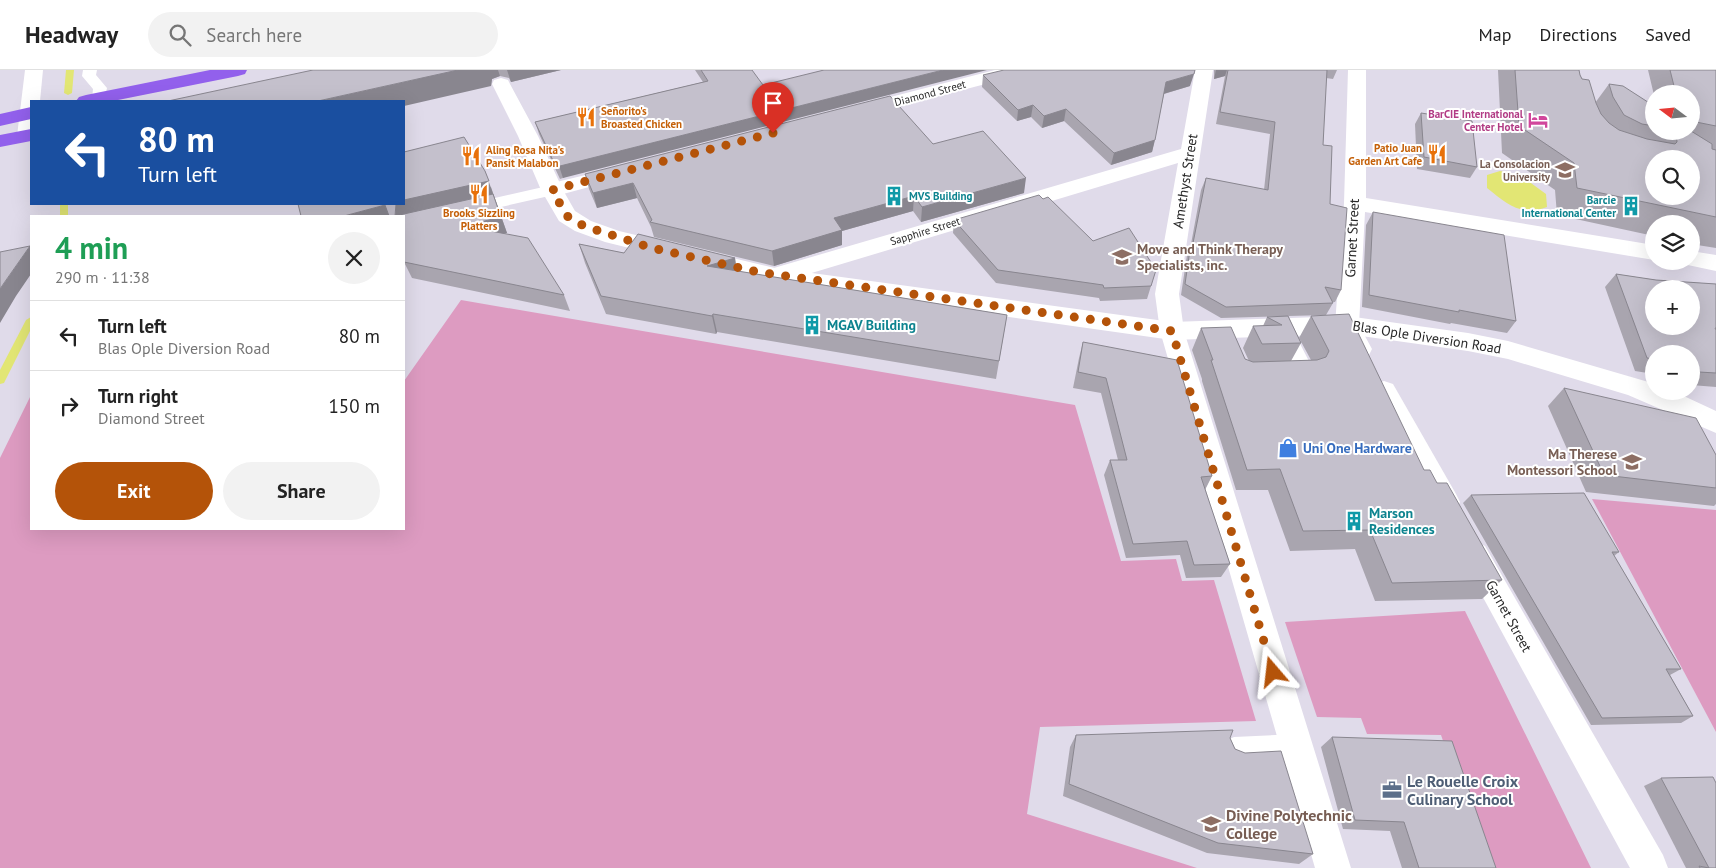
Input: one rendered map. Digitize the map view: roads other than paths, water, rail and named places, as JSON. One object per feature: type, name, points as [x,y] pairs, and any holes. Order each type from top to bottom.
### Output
[{"type":"highway","points":[[92,100],[238,70]]},
{"type":"highway","points":[[0,120],[30,113]]},
{"type":"highway","points":[[0,141],[29,135]]},
{"type":"street","points":[[31,100],[34,70]]},
{"type":"street","name":"Diamond Street","points":[[844,115],[1016,70]]},
{"type":"street","name":"Amethyst Street","points":[[1204,70],[1167,294],[1172,331],[1332,868]]},
{"type":"street","name":"Garnet Street","points":[[1357,70],[1355,203],[1347,325],[1650,868]]},
{"type":"street","name":"Blas Ople Diversion Road","points":[[501,84],[528,136],[552,190],[567,216],[584,226],[652,248],[775,276],[1228,339],[1283,327],[1347,325],[1399,331],[1508,350],[1645,391],[1716,423]]},
{"type":"street","points":[[29,135],[30,113]]},
{"type":"street","name":"Sapphire Street","points":[[775,276],[1190,153]]},
{"type":"street","points":[[552,190],[644,167]]},
{"type":"street","points":[[1355,203],[1645,251]]},
{"type":"street","points":[[1700,260],[1716,263]]},
{"type":"lane","points":[[90,70],[89,76],[100,88],[92,100]]},
{"type":"lane","points":[[450,214],[552,190]]},
{"type":"lane","points":[[1270,374],[1305,373],[1283,327]]},
{"type":"lane","points":[[1234,750],[1296,747]]},
{"type":"waterway","points":[[68,93],[70,70]]},
{"type":"waterway","points":[[64,205],[64,215]]},
{"type":"waterway","points":[[0,380],[30,322]]},
{"type":"place","name":"Señorito's Broasted Chicken","points":[[586,117]]},
{"type":"place","name":"BarCIE International Center Hotel","points":[[1538,120]]},
{"type":"place","name":"Patio Juan Garden Art Cafe","points":[[1437,154]]},
{"type":"place","name":"Aling Rosa Nita's Pansit Malabon","points":[[471,156]]},
{"type":"place","name":"La Consolacion University","points":[[1565,170]]},
{"type":"place","name":"Brooks Sizzling Platters","points":[[479,194]]},
{"type":"place","name":"MVS Building","points":[[894,196]]},
{"type":"place","name":"Barcie International Center","points":[[1631,206]]},
{"type":"place","name":"Move and Think Therapy Specialists, inc.","points":[[1122,257]]},
{"type":"place","name":"MGAV Building","points":[[812,325]]},
{"type":"place","name":"Uni One Hardware","points":[[1288,448]]},
{"type":"place","name":"Ma Therese Montessori School","points":[[1632,462]]},
{"type":"place","name":"Marson Residences","points":[[1354,521]]},
{"type":"place","name":"Le Rouelle Croix Culinary School","points":[[1392,790]]},
{"type":"place","name":"Divine Polytechnic College","points":[[1211,824]]}]
